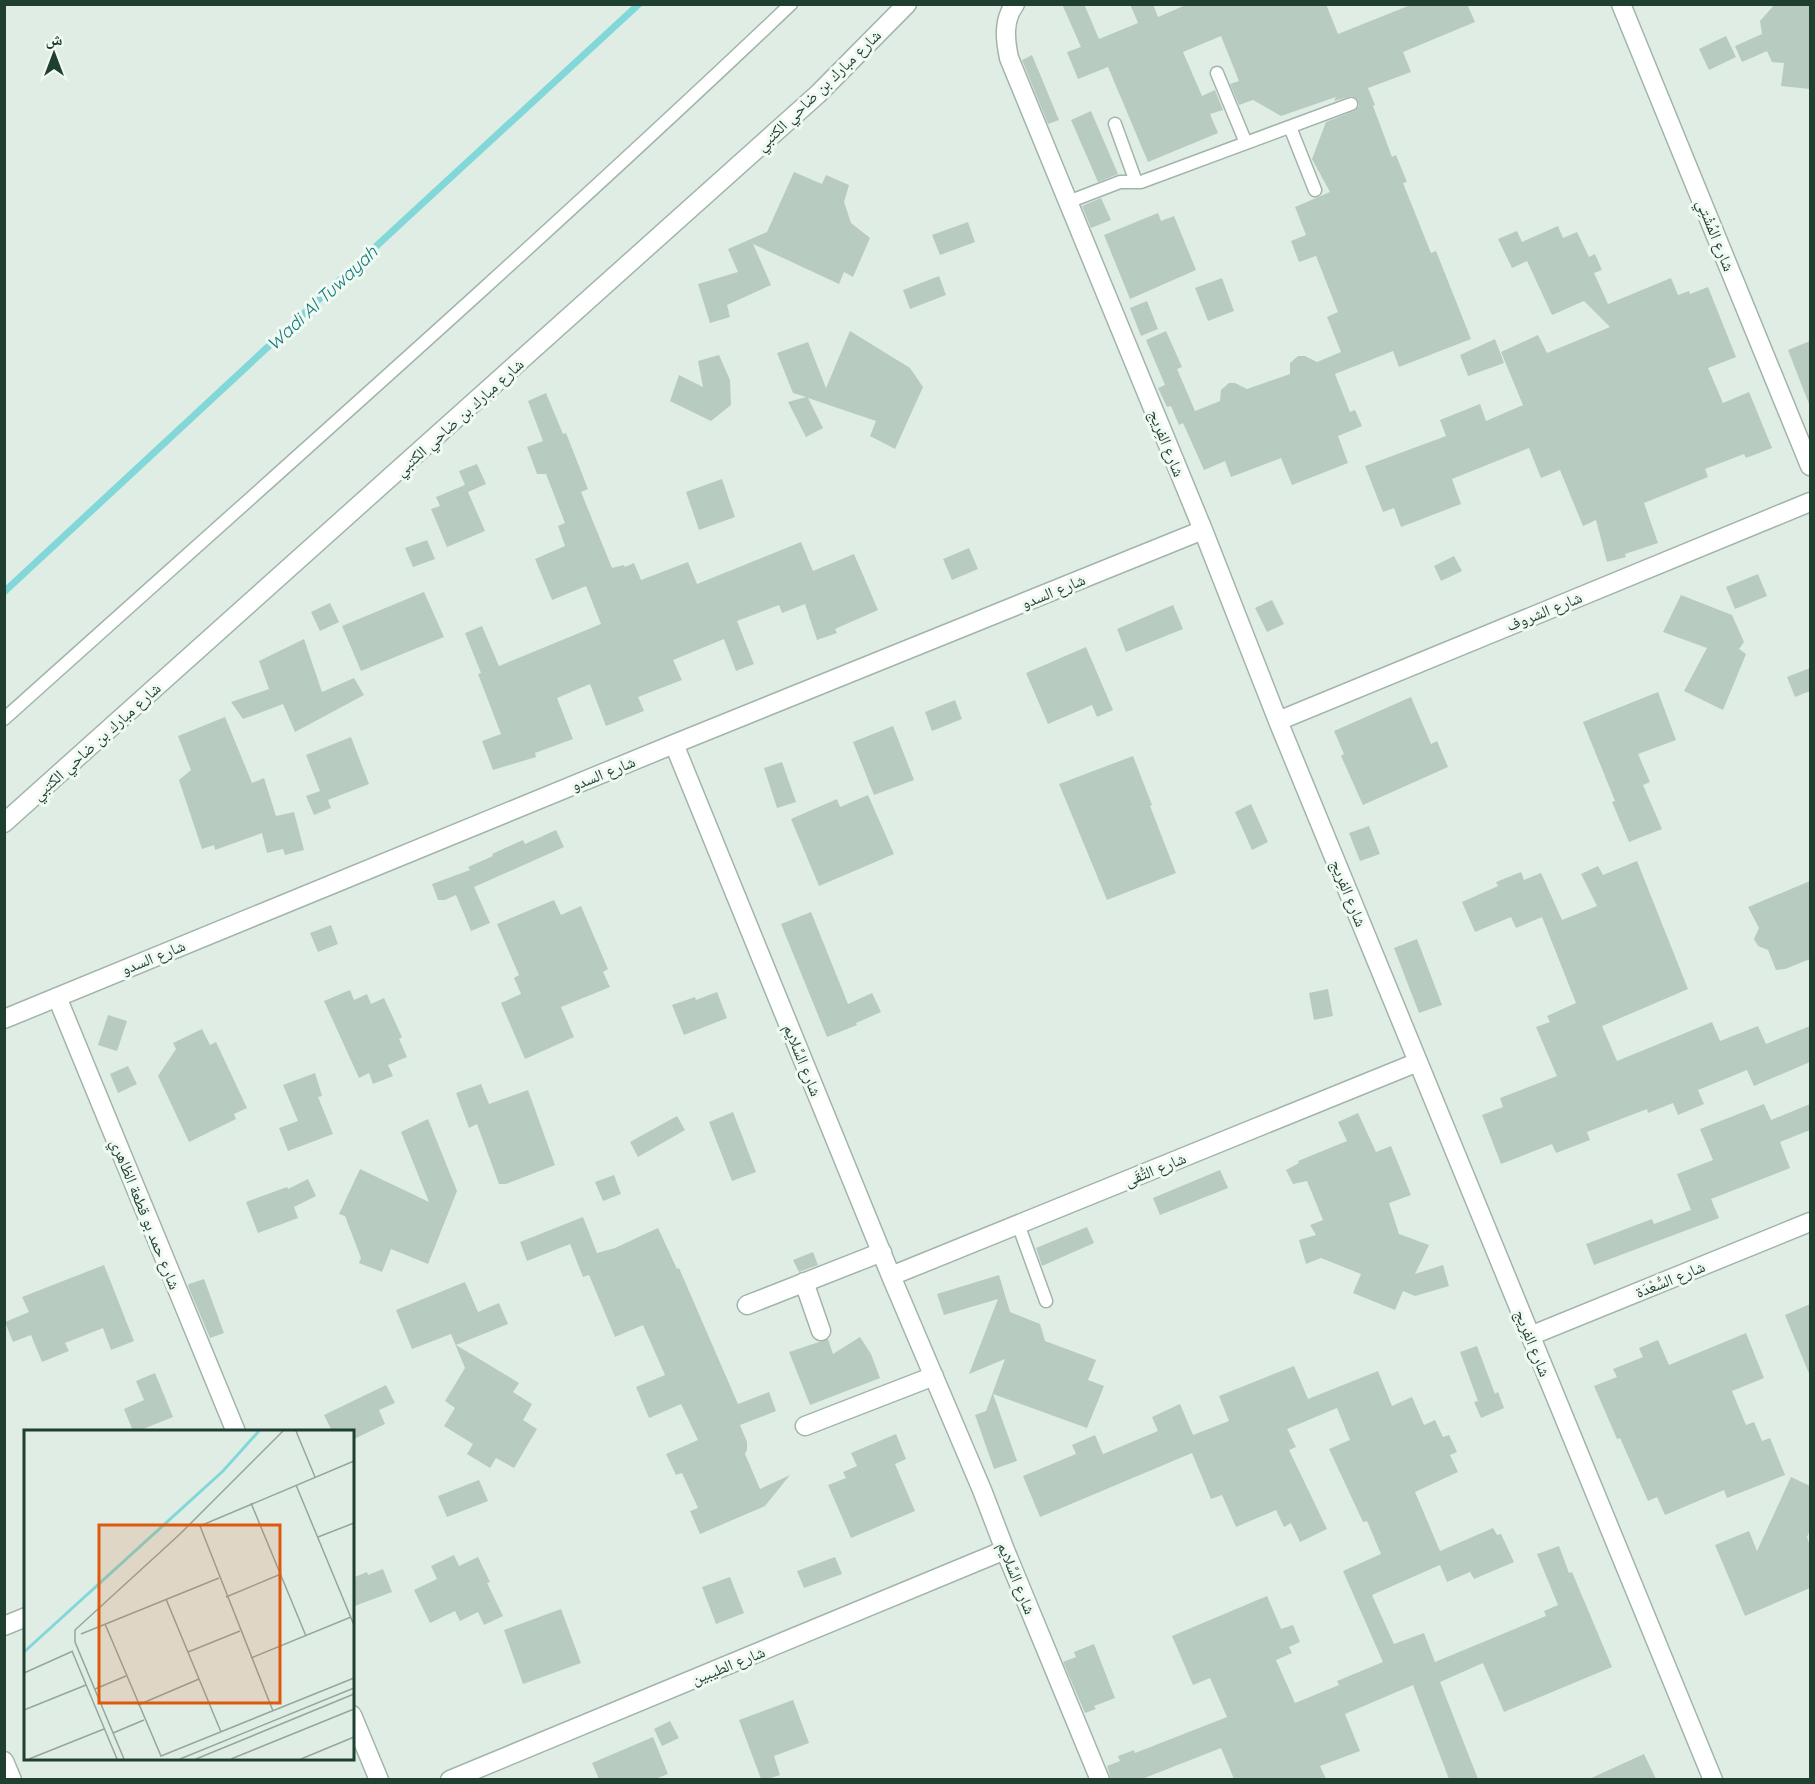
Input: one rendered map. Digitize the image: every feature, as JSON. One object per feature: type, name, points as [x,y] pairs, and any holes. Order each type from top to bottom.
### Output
[{"type":"street","name":"شارع مبارك بن ضاحي الكتبي","points":[[4,823],[809,102],[907,4]]},
{"type":"street","name":"شارع الفِريج","points":[[1015,4],[1010,11],[1006,27],[1009,58],[1203,530],[1278,721],[1713,1779]]},
{"type":"street","name":"شارع المُشْتِي","points":[[1621,4],[1810,466]]},
{"type":"street","name":"شارع الشروف","points":[[1278,721],[1810,502]]},
{"type":"street","name":"شارع السدو","points":[[4,1019],[1203,530]]},
{"type":"street","name":"شارع السَّلايم","points":[[674,744],[891,1276],[982,1490],[1100,1779]]},
{"type":"street","name":"شارع حمد بو قطعة الظاهري","points":[[57,997],[236,1430]]},
{"type":"street","name":"شارع التُّقَى","points":[[891,1276],[1418,1062]]},
{"type":"street","name":"شارع السُّعْدَة","points":[[1530,1336],[1810,1222]]},
{"type":"street","points":[[747,1305],[882,1251]]},
{"type":"street","points":[[804,1282],[821,1331]]},
{"type":"street","points":[[805,1426],[934,1376]]},
{"type":"street","name":"شارع الطيبين","points":[[450,1779],[1005,1550]]},
{"type":"street","points":[[4,1626],[24,1618]]},
{"type":"street","points":[[354,1720],[379,1779]]},
{"type":"street","points":[[4,1761],[12,1779]]},
{"type":"lane","points":[[4,719],[436,332],[791,4]]},
{"type":"lane","points":[[1217,73],[1246,143]]},
{"type":"lane","points":[[1068,202],[1120,182],[1141,182],[1351,104]]},
{"type":"lane","points":[[1115,124],[1136,182]]},
{"type":"lane","points":[[1290,127],[1315,190]]},
{"type":"lane","points":[[1018,1224],[1046,1301]]},
{"type":"building","points":[[1062,4],[1084,4],[1099,39],[1138,23],[1130,4],[1153,4],[1158,17],[1188,4],[1326,4],[1338,34],[1413,4],[1467,4],[1475,22],[1403,52],[1411,72],[1368,88],[1392,157],[1396,155],[1407,182],[1403,183],[1431,253],[1436,251],[1471,339],[1399,367],[1393,351],[1335,374],[1350,412],[1355,410],[1362,426],[1338,436],[1348,463],[1292,485],[1281,458],[1231,477],[1225,461],[1204,470],[1183,423],[1179,425],[1171,406],[1167,407],[1158,388],[1165,385],[1146,340],[1166,331],[1182,367],[1177,369],[1195,411],[1220,401],[1221,390],[1229,383],[1235,383],[1247,389],[1290,374],[1290,363],[1298,356],[1305,356],[1317,362],[1341,352],[1327,317],[1338,312],[1316,256],[1299,262],[1291,241],[1306,235],[1295,207],[1330,192],[1312,159],[1326,122],[1354,111],[1359,106],[1358,101],[1352,96],[1334,101],[1336,97],[1281,116],[1253,100],[1239,105],[1230,84],[1239,81],[1221,36],[1183,52],[1202,96],[1215,90],[1223,110],[1210,114],[1218,133],[1148,162],[1108,67],[1078,79],[1067,52],[1081,47]]},
{"type":"building","points":[[1775,4],[1810,4],[1810,89],[1781,86],[1784,63],[1772,62],[1767,51],[1742,62],[1735,46],[1762,34],[1760,21]]},
{"type":"building","points":[[1726,36],[1736,57],[1709,70],[1699,49]]},
{"type":"building","points":[[1032,55],[1059,120],[1048,124],[1022,60]]},
{"type":"building","points":[[1091,111],[1118,174],[1098,182],[1071,120]]},
{"type":"building","points":[[794,172],[822,184],[826,175],[849,185],[844,202],[851,223],[870,238],[853,277],[844,272],[839,284],[753,244],[771,285],[727,305],[730,317],[710,323],[698,284],[738,272],[728,249],[767,232]]},
{"type":"building","points":[[1101,198],[1111,220],[1091,228],[1082,206]]},
{"type":"building","points":[[1158,213],[1161,221],[1174,216],[1196,270],[1130,299],[1104,235]]},
{"type":"building","points":[[968,222],[975,242],[940,255],[932,235]]},
{"type":"building","points":[[1558,226],[1563,238],[1577,232],[1589,257],[1595,254],[1602,270],[1594,273],[1608,304],[1671,278],[1678,295],[1689,291],[1690,294],[1708,287],[1736,357],[1708,368],[1723,403],[1749,392],[1772,448],[1746,458],[1744,454],[1705,469],[1708,477],[1644,503],[1658,543],[1625,554],[1626,557],[1607,562],[1596,520],[1583,526],[1560,470],[1541,478],[1529,448],[1452,479],[1461,504],[1401,527],[1394,508],[1383,512],[1365,466],[1446,436],[1440,420],[1480,404],[1486,421],[1523,405],[1501,352],[1538,335],[1547,353],[1610,327],[1584,301],[1552,315],[1527,261],[1512,268],[1498,239],[1517,231],[1522,242]]},
{"type":"building","points":[[939,276],[946,295],[910,309],[903,290]]},
{"type":"building","points":[[1222,278],[1234,311],[1208,321],[1195,288]]},
{"type":"building","points":[[1147,301],[1158,329],[1141,336],[1130,308]]},
{"type":"building","points":[[850,331],[910,368],[923,387],[895,449],[870,436],[876,421],[808,398],[823,428],[806,437],[788,402],[806,397],[793,393],[777,353],[808,342],[826,388]]},
{"type":"building","points":[[1495,339],[1504,363],[1468,376],[1460,355]]},
{"type":"building","points":[[1810,341],[1810,404],[1809,404],[1788,350]]},
{"type":"building","points":[[719,355],[730,380],[731,405],[711,421],[670,401],[679,375],[703,387],[698,361]]},
{"type":"building","points":[[546,393],[563,434],[566,433],[588,489],[581,492],[612,568],[624,565],[625,567],[634,563],[641,580],[688,562],[697,584],[801,542],[813,571],[854,554],[878,610],[835,629],[837,633],[817,640],[805,604],[782,613],[779,605],[737,621],[754,664],[736,671],[724,639],[673,660],[682,680],[638,697],[644,711],[606,726],[590,684],[557,698],[573,739],[535,753],[536,757],[493,770],[482,741],[501,734],[465,633],[482,626],[499,666],[601,624],[586,586],[552,600],[535,559],[565,546],[558,526],[565,523],[546,474],[537,474],[527,447],[543,441],[528,401]]},
{"type":"building","points":[[477,464],[486,484],[468,492],[485,531],[447,547],[431,509],[440,506],[436,497],[465,485],[459,471]]},
{"type":"building","points":[[722,479],[735,517],[699,530],[686,492]]},
{"type":"building","points":[[427,540],[435,559],[413,567],[405,548]]},
{"type":"building","points":[[969,548],[978,569],[952,580],[943,559]]},
{"type":"building","points":[[1454,556],[1462,571],[1441,581],[1434,566]]},
{"type":"building","points":[[1758,574],[1767,596],[1735,609],[1726,587]]},
{"type":"building","points":[[424,592],[444,637],[361,671],[342,626]]},
{"type":"building","points":[[1681,595],[1732,615],[1744,642],[1739,649],[1746,654],[1723,710],[1684,691],[1707,648],[1663,632]]},
{"type":"building","points":[[1272,600],[1284,624],[1267,632],[1255,608]]},
{"type":"building","points":[[330,603],[339,622],[320,631],[311,612]]},
{"type":"building","points":[[1173,605],[1183,629],[1126,652],[1117,629]]},
{"type":"building","points":[[304,639],[322,692],[354,678],[364,695],[295,732],[283,704],[243,719],[231,702],[269,689],[259,661]]},
{"type":"building","points":[[1086,647],[1113,710],[1097,717],[1092,705],[1048,724],[1026,673]]},
{"type":"building","points":[[1810,668],[1810,691],[1795,697],[1787,677]]},
{"type":"building","points":[[1658,692],[1676,740],[1638,754],[1650,782],[1643,785],[1662,829],[1629,842],[1583,722]]},
{"type":"building","points":[[1411,697],[1431,744],[1437,741],[1448,767],[1363,805],[1341,756],[1344,754],[1334,731]]},
{"type":"building","points":[[955,700],[962,719],[932,731],[925,712]]},
{"type":"building","points":[[225,717],[252,783],[264,778],[276,816],[294,812],[304,850],[285,855],[283,849],[267,853],[262,833],[215,850],[214,845],[202,849],[179,780],[191,770],[178,736]]},
{"type":"building","points":[[893,726],[914,780],[874,795],[853,742]]},
{"type":"building","points":[[351,737],[369,784],[328,800],[331,808],[314,815],[306,796],[320,791],[306,755]]},
{"type":"building","points":[[1133,756],[1176,873],[1107,900],[1059,784]]},
{"type":"building","points":[[782,762],[796,802],[777,808],[764,768]]},
{"type":"building","points":[[868,795],[894,854],[819,886],[791,819],[837,799],[840,807]]},
{"type":"building","points":[[1251,804],[1268,842],[1252,850],[1235,812]]},
{"type":"building","points":[[1369,826],[1380,854],[1360,861],[1349,833]]},
{"type":"building","points":[[556,830],[564,847],[474,887],[490,923],[471,931],[456,895],[445,900],[438,900],[432,884],[470,870],[468,867],[523,840],[525,844]]},
{"type":"building","points":[[1637,861],[1688,989],[1602,1026],[1617,1061],[1712,1022],[1720,1041],[1758,1026],[1766,1044],[1810,1026],[1810,1062],[1754,1086],[1747,1070],[1698,1090],[1704,1104],[1678,1115],[1673,1103],[1648,1113],[1647,1109],[1587,1132],[1590,1140],[1556,1153],[1552,1144],[1501,1164],[1482,1115],[1503,1107],[1500,1098],[1557,1076],[1536,1027],[1550,1022],[1547,1016],[1576,1003],[1542,917],[1516,928],[1511,917],[1475,932],[1462,902],[1498,886],[1496,882],[1521,872],[1524,880],[1541,873],[1562,920],[1597,906],[1581,874],[1598,866],[1603,875]]},
{"type":"building","points":[[1810,881],[1810,959],[1785,969],[1776,970],[1768,950],[1758,946],[1754,939],[1759,928],[1748,907]]},
{"type":"building","points":[[554,900],[561,915],[581,906],[608,969],[603,972],[610,987],[561,1007],[574,1037],[525,1059],[501,1003],[521,994],[514,978],[519,975],[497,924]]},
{"type":"building","points":[[811,912],[848,1004],[872,993],[881,1012],[827,1037],[781,924]]},
{"type":"building","points":[[331,925],[338,944],[318,952],[310,933]]},
{"type":"building","points":[[1417,939],[1442,1005],[1419,1013],[1394,948]]},
{"type":"building","points":[[1328,989],[1333,1016],[1314,1020],[1309,993]]},
{"type":"building","points":[[350,990],[354,1000],[367,994],[371,1004],[384,998],[402,1037],[399,1039],[407,1057],[388,1065],[393,1076],[373,1084],[369,1073],[359,1078],[324,1001]]},
{"type":"building","points":[[717,992],[727,1018],[684,1035],[672,1005],[695,997],[696,1000]]},
{"type":"building","points":[[108,1015],[127,1021],[117,1051],[98,1045]]},
{"type":"building","points":[[202,1029],[210,1045],[216,1042],[247,1108],[234,1114],[236,1119],[189,1142],[158,1076],[176,1049],[173,1043]]},
{"type":"building","points":[[128,1066],[137,1084],[118,1093],[110,1074]]},
{"type":"building","points":[[315,1073],[322,1096],[318,1097],[333,1134],[288,1151],[279,1128],[298,1121],[283,1085]]},
{"type":"building","points":[[481,1084],[489,1104],[528,1090],[555,1165],[506,1184],[499,1184],[477,1124],[469,1128],[456,1093]]},
{"type":"building","points":[[1764,1104],[1771,1120],[1810,1104],[1810,1130],[1780,1142],[1790,1168],[1711,1199],[1719,1218],[1594,1265],[1586,1244],[1652,1219],[1654,1224],[1691,1210],[1677,1174],[1713,1160],[1700,1129]]},
{"type":"building","points":[[733,1112],[756,1172],[732,1181],[709,1122]]},
{"type":"building","points":[[1358,1113],[1376,1152],[1391,1146],[1411,1195],[1389,1203],[1399,1234],[1429,1245],[1415,1274],[1443,1265],[1449,1286],[1415,1296],[1403,1291],[1395,1310],[1353,1293],[1361,1274],[1321,1258],[1306,1264],[1299,1240],[1316,1235],[1310,1225],[1323,1220],[1307,1181],[1293,1184],[1286,1170],[1299,1163],[1298,1161],[1347,1141],[1338,1122]]},
{"type":"building","points":[[677,1116],[685,1130],[638,1157],[630,1142]]},
{"type":"building","points":[[428,1119],[457,1191],[428,1264],[391,1249],[382,1272],[359,1263],[361,1258],[345,1216],[339,1214],[360,1169],[429,1202],[401,1132]]},
{"type":"building","points":[[1220,1170],[1228,1188],[1160,1215],[1153,1198]]},
{"type":"building","points":[[614,1175],[621,1194],[603,1201],[595,1182]]},
{"type":"building","points":[[308,1179],[316,1196],[294,1207],[298,1218],[258,1233],[246,1202],[287,1187],[288,1189]]},
{"type":"building","points":[[583,1217],[597,1253],[615,1248],[658,1228],[677,1269],[679,1268],[738,1404],[769,1392],[776,1411],[740,1425],[747,1442],[745,1454],[760,1489],[790,1475],[765,1506],[700,1534],[690,1511],[698,1508],[682,1473],[676,1475],[666,1454],[698,1440],[681,1404],[649,1418],[636,1387],[665,1375],[643,1325],[615,1337],[589,1275],[583,1277],[570,1244],[527,1261],[520,1242]]},
{"type":"building","points":[[1087,1227],[1094,1243],[1042,1266],[1036,1248]]},
{"type":"building","points":[[813,1252],[818,1265],[799,1272],[793,1260]]},
{"type":"building","points":[[104,1265],[134,1341],[111,1350],[103,1328],[65,1343],[69,1351],[42,1362],[31,1335],[13,1342],[5,1322],[29,1312],[22,1297]]},
{"type":"building","points":[[999,1275],[1010,1312],[1040,1324],[1045,1341],[1096,1360],[1088,1380],[1104,1386],[1087,1428],[993,1394],[1017,1461],[994,1469],[975,1415],[986,1411],[1005,1359],[969,1374],[998,1299],[944,1315],[937,1294]]},
{"type":"building","points":[[204,1279],[224,1333],[210,1338],[188,1286]]},
{"type":"building","points":[[465,1282],[478,1312],[499,1303],[508,1324],[456,1345],[519,1383],[513,1392],[532,1404],[523,1420],[537,1429],[514,1468],[496,1458],[490,1468],[467,1454],[473,1444],[444,1426],[455,1408],[445,1401],[465,1368],[451,1334],[412,1349],[396,1310]]},
{"type":"building","points":[[1810,1304],[1810,1376],[1785,1315]]},
{"type":"building","points":[[1746,1333],[1764,1378],[1732,1391],[1746,1425],[1754,1422],[1762,1441],[1770,1438],[1785,1475],[1727,1498],[1724,1490],[1665,1515],[1657,1497],[1648,1501],[1594,1386],[1617,1377],[1613,1369],[1643,1357],[1639,1348],[1658,1340],[1669,1365]]},
{"type":"building","points":[[860,1337],[871,1354],[880,1378],[810,1405],[789,1352],[828,1339],[833,1354]]},
{"type":"building","points":[[1477,1346],[1495,1394],[1498,1392],[1504,1408],[1481,1418],[1474,1402],[1478,1401],[1460,1352]]},
{"type":"building","points":[[1294,1366],[1308,1399],[1378,1371],[1392,1406],[1412,1397],[1424,1425],[1435,1420],[1443,1437],[1449,1435],[1457,1452],[1450,1455],[1458,1472],[1415,1492],[1440,1551],[1493,1528],[1497,1535],[1501,1534],[1514,1562],[1474,1579],[1470,1572],[1447,1582],[1440,1565],[1372,1595],[1394,1644],[1424,1633],[1435,1662],[1546,1616],[1544,1611],[1558,1605],[1537,1554],[1559,1546],[1569,1573],[1572,1572],[1612,1667],[1504,1712],[1483,1663],[1440,1682],[1478,1779],[1449,1779],[1413,1685],[1345,1714],[1360,1751],[1320,1766],[1326,1779],[1234,1779],[1221,1748],[1142,1779],[1111,1779],[1107,1766],[1120,1761],[1118,1756],[1134,1750],[1135,1753],[1227,1717],[1210,1678],[1193,1685],[1172,1636],[1267,1596],[1281,1629],[1293,1625],[1300,1642],[1289,1647],[1292,1653],[1276,1660],[1295,1703],[1339,1685],[1337,1681],[1383,1662],[1343,1571],[1381,1554],[1367,1521],[1363,1522],[1329,1449],[1350,1440],[1337,1408],[1287,1429],[1296,1447],[1289,1450],[1327,1529],[1300,1542],[1291,1523],[1284,1527],[1276,1510],[1236,1527],[1222,1495],[1211,1499],[1192,1453],[1040,1517],[1023,1476],[1076,1454],[1072,1445],[1095,1435],[1103,1454],[1158,1431],[1152,1417],[1180,1404],[1193,1435],[1229,1421],[1219,1396]]},
{"type":"building","points":[[155,1373],[173,1417],[140,1430],[133,1430],[124,1409],[144,1400],[136,1381]]},
{"type":"building","points":[[386,1385],[395,1403],[379,1410],[385,1424],[354,1439],[354,1430],[332,1430],[324,1415]]},
{"type":"building","points":[[896,1434],[906,1459],[895,1464],[915,1511],[851,1538],[828,1485],[846,1478],[843,1472],[857,1466],[851,1453]]},
{"type":"building","points":[[1791,1477],[1810,1486],[1810,1530],[1807,1537],[1810,1546],[1810,1588],[1745,1616],[1715,1545],[1749,1531],[1757,1551]]},
{"type":"building","points":[[479,1480],[488,1501],[447,1517],[438,1496]]},
{"type":"building","points":[[454,1555],[459,1566],[478,1557],[490,1582],[487,1583],[503,1616],[484,1625],[478,1612],[460,1621],[455,1611],[430,1623],[414,1590],[437,1579],[431,1566]]},
{"type":"building","points":[[835,1557],[842,1574],[804,1588],[797,1571]]},
{"type":"building","points":[[383,1569],[392,1592],[354,1606],[354,1577],[367,1572],[368,1575]]},
{"type":"building","points":[[730,1577],[744,1613],[716,1624],[702,1587]]},
{"type":"building","points":[[561,1609],[581,1663],[523,1684],[504,1630]]},
{"type":"building","points":[[1094,1644],[1115,1698],[1094,1706],[1096,1709],[1085,1713],[1063,1662],[1076,1657],[1074,1652]]},
{"type":"building","points":[[793,1700],[809,1743],[774,1756],[780,1775],[761,1779],[739,1720]]},
{"type":"building","points":[[670,1721],[679,1738],[662,1746],[654,1729]]},
{"type":"building","points":[[653,1737],[668,1774],[655,1779],[599,1779],[592,1763]]},
{"type":"building","points":[[1644,1754],[1656,1779],[1589,1779]]},
{"type":"waterway","name":"Wadi Al Tuwayah","points":[[4,592],[639,4]]}]
